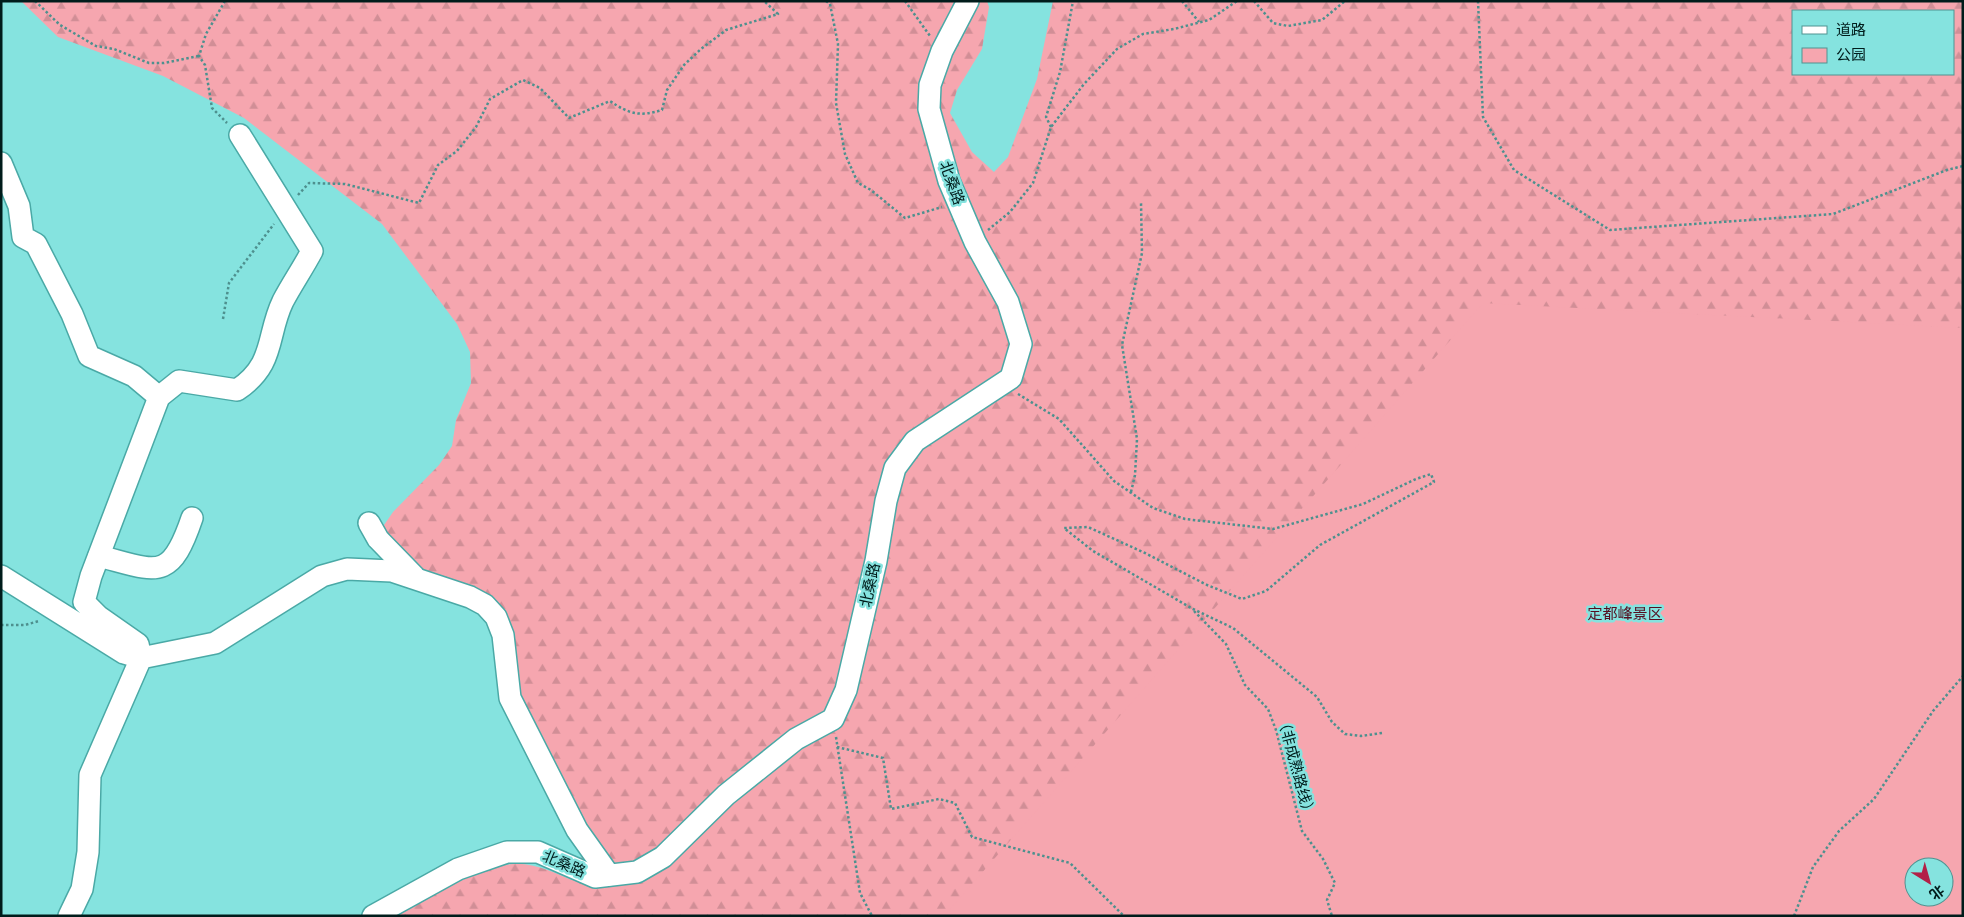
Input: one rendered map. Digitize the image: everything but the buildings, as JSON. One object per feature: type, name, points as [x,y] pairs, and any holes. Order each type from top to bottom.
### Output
[{"type":"street","name":"北桑路","points":[[373,916],[458,869],[507,852],[538,852],[595,877],[637,872],[663,857],[726,795],[796,739],[833,719],[848,681],[876,561],[886,501],[895,468],[916,441],[1011,378],[1021,344],[1008,302],[974,242],[949,181],[929,109],[930,85],[942,51],[968,1]]},
{"type":"street","points":[[69,916],[82,889],[88,852],[90,775],[141,658],[138,644],[98,616],[84,602],[99,556],[159,397],[179,381],[237,390],[248,382],[269,354],[282,302],[312,251],[240,135]]},
{"type":"street","points":[[1,163],[19,206],[23,237],[36,244],[72,314],[89,356],[134,376],[159,397]]},
{"type":"street","points":[[99,556],[142,567],[160,568],[175,559],[183,545],[192,518]]},
{"type":"street","points":[[369,523],[378,539],[418,580]]},
{"type":"street","points":[[1,576],[59,614],[124,652],[141,658],[215,643],[322,576],[347,569],[392,571],[470,597],[485,605],[496,617],[503,635],[510,698],[577,830],[610,875]]},
{"type":"path","points":[[35,1],[60,24],[96,46],[114,49],[149,63],[164,63],[199,56]]},
{"type":"path","points":[[199,56],[206,34],[225,1]]},
{"type":"path","points":[[223,319],[229,283],[286,208],[308,183],[345,184],[419,203],[438,165],[457,151],[476,126],[490,99],[524,80],[540,88],[569,118],[610,101],[624,111],[646,115],[662,110],[667,90],[684,65],[701,49],[726,30],[778,14],[764,1]]},
{"type":"path","points":[[826,1],[830,4],[838,44],[836,103],[845,154],[858,183],[871,190],[905,218],[958,203]]},
{"type":"path","points":[[905,1],[924,30],[942,51]]},
{"type":"path","points":[[1050,127],[1046,117],[1060,72],[1073,1]]},
{"type":"path","points":[[1182,1],[1198,22]]},
{"type":"path","points":[[974,242],[1010,212],[1033,183],[1050,127],[1084,84],[1118,49],[1142,34],[1210,20],[1237,1]]},
{"type":"path","points":[[1254,1],[1272,22],[1288,26],[1322,20],[1345,1]]},
{"type":"path","points":[[1478,1],[1483,117],[1514,170],[1610,230],[1833,214],[1947,170],[1963,166]]},
{"type":"path","points":[[199,56],[205,64],[212,108],[240,135]]},
{"type":"path","points":[[1131,492],[1135,475],[1137,439],[1122,346],[1142,253],[1141,202]]},
{"type":"path","points":[[1011,378],[1013,391],[1059,419],[1114,481],[1153,508],[1184,519],[1274,529],[1363,504],[1431,474],[1434,482],[1320,545],[1266,591],[1242,599],[1207,585],[1145,552],[1088,528],[1064,528],[1093,550],[1193,609],[1233,628],[1297,678],[1317,697],[1332,722],[1345,734],[1361,736],[1382,733]]},
{"type":"path","name":"（非成熟路线）","points":[[1193,609],[1226,644],[1245,686],[1268,709],[1276,730],[1302,831],[1323,859],[1335,883],[1327,900],[1332,916]]},
{"type":"path","points":[[1,625],[25,625],[59,614]]},
{"type":"path","points":[[1794,916],[1813,867],[1840,831],[1874,799],[1933,711],[1963,676]]},
{"type":"path","points":[[833,719],[860,894],[872,916]]},
{"type":"path","points":[[837,747],[883,758],[892,809],[939,799],[955,803],[972,837],[1070,863],[1124,916]]},
{"type":"green space","points":[[21,1],[987,1],[989,7],[982,49],[957,90],[950,113],[972,152],[994,172],[1008,157],[1037,79],[1053,1],[1963,1],[1963,916],[397,916],[453,884],[499,866],[513,864],[528,865],[572,880],[591,835],[508,674],[484,615],[406,567],[382,528],[393,512],[439,465],[452,446],[456,420],[471,383],[470,352],[457,324],[382,224],[244,118],[163,76],[58,37]]},
{"type":"green space","name":"定都峰景区","points":[[1483,303],[1963,328],[1963,916],[944,916]]}]
